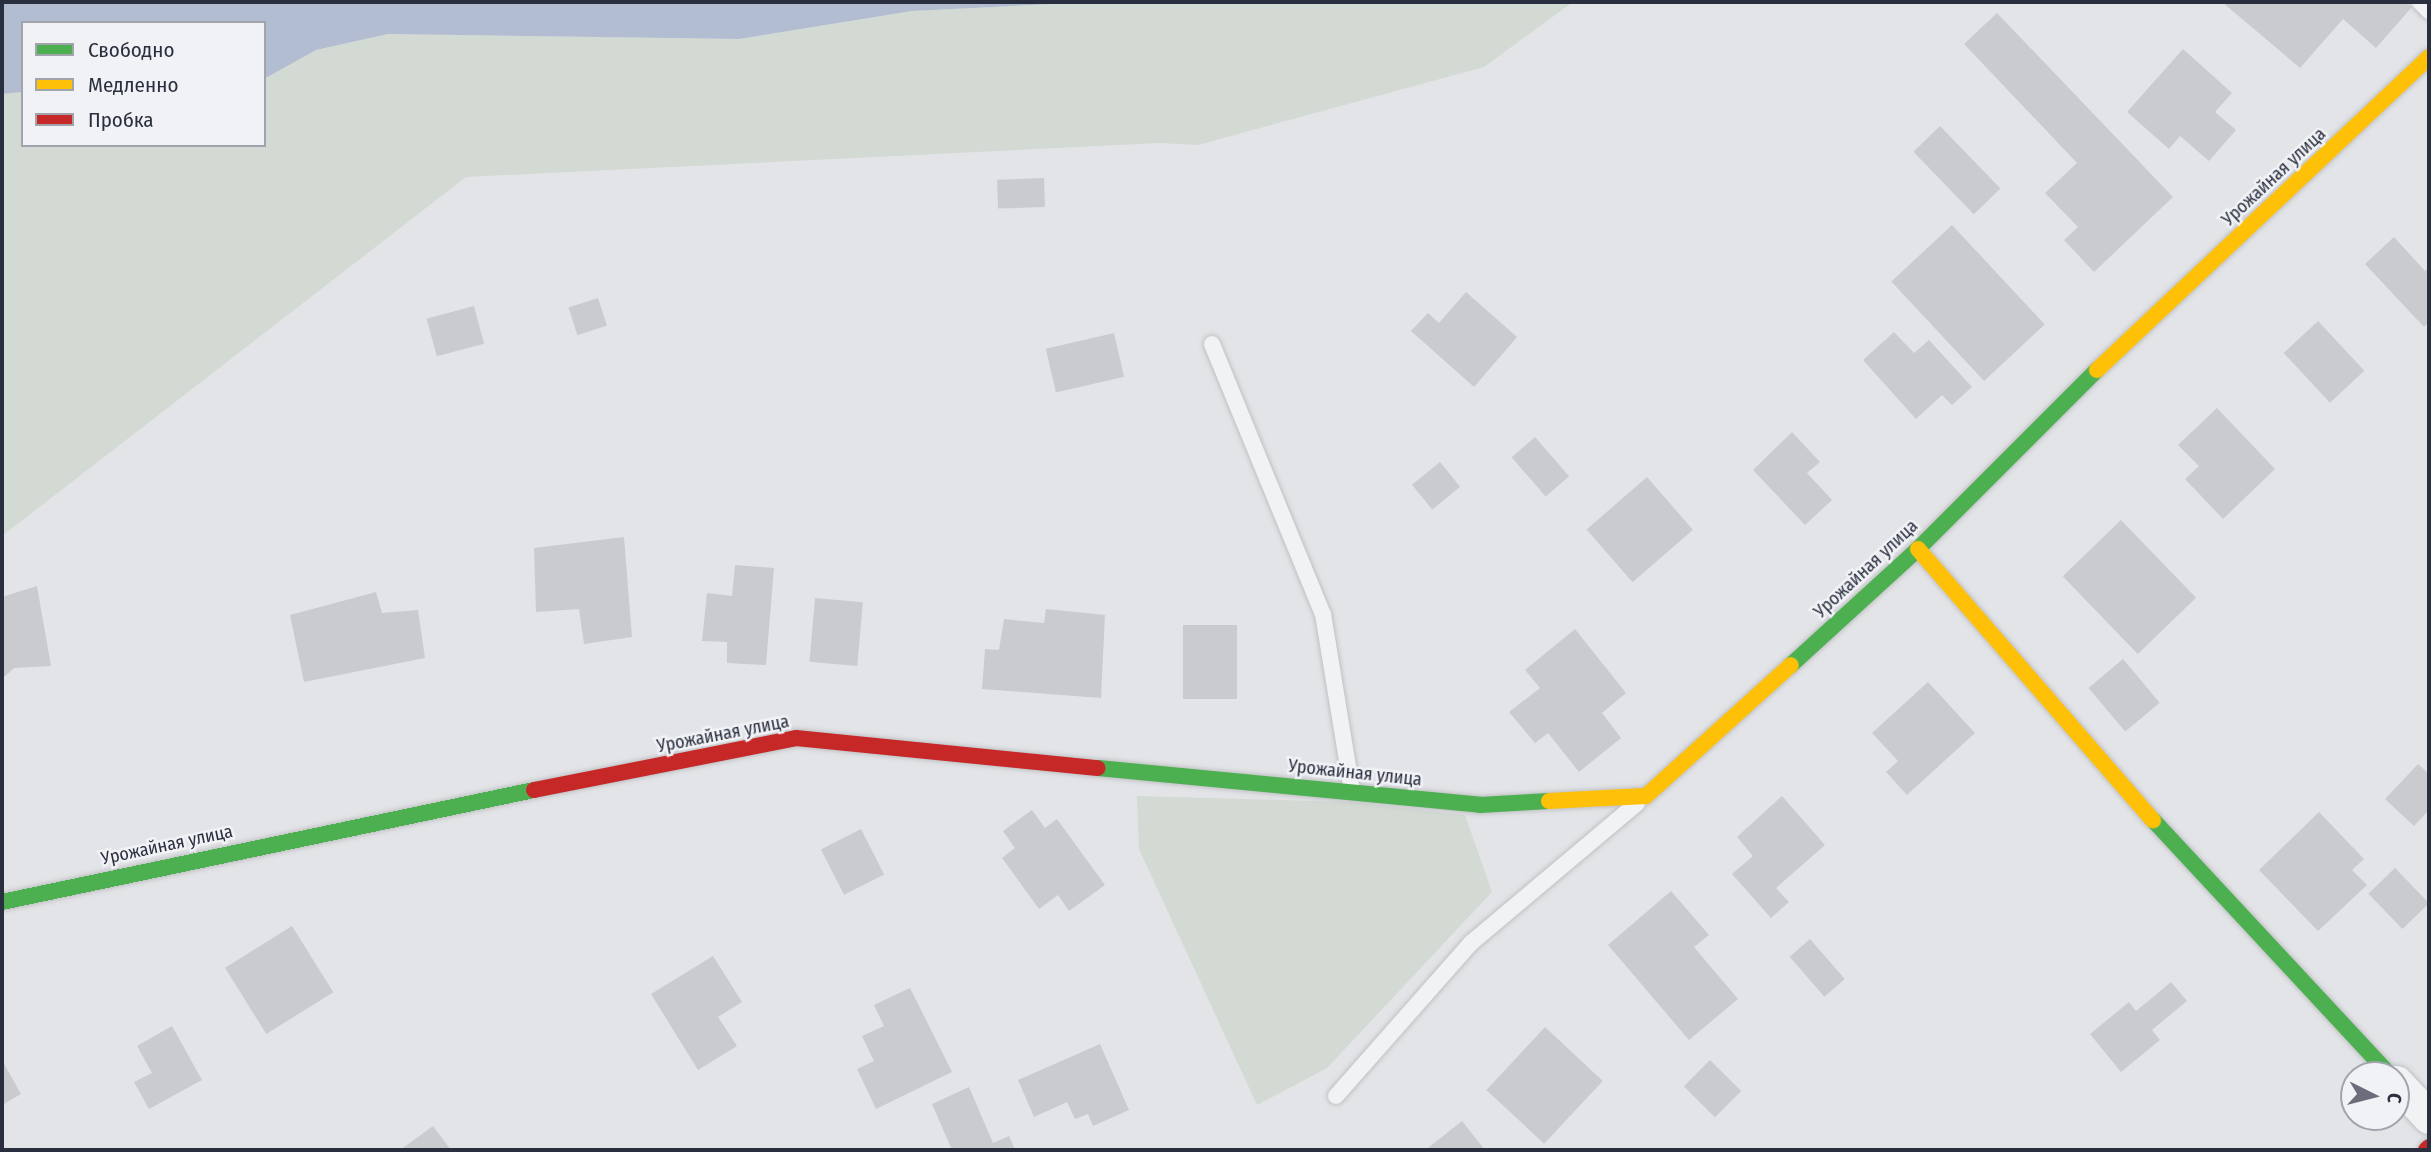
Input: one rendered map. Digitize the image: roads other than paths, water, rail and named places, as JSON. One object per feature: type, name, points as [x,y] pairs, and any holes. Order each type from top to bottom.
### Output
[{"type":"street","name":"Урожайная улица","points":[[2,902],[172,863],[796,738],[1480,804],[1646,796],[1918,549],[2103,364],[2429,57]]},
{"type":"street","points":[[1918,549],[2200,874],[2377,1061]]},
{"type":"street","points":[[2410,1097],[2429,1117]]},
{"type":"lane","points":[[2420,2],[2429,11]]},
{"type":"lane","points":[[1212,344],[1323,614],[1352,792]]},
{"type":"lane","points":[[1336,1096],[1471,943],[1646,796]]},
{"type":"water","points":[[2,2],[1093,2],[912,11],[739,39],[388,34],[316,50],[266,78],[266,21],[21,21],[21,92],[2,94]]}]
